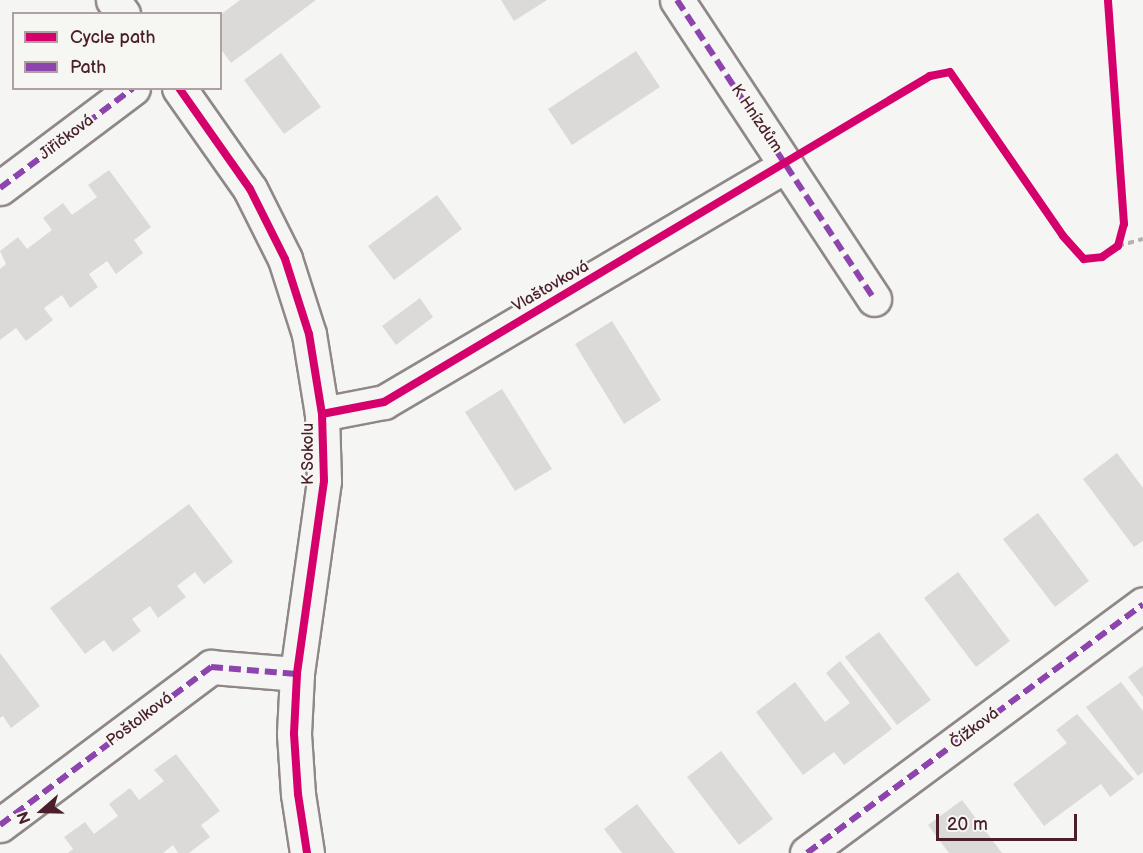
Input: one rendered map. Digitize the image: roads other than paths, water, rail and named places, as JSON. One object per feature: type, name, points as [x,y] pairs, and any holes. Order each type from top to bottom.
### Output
[{"type":"street","name":"K Hnízdům","points":[[677,0],[874,299]]},
{"type":"street","name":"Jiřičková","points":[[0,188],[130,90]]},
{"type":"street","name":"K Sokolu","points":[[180,90],[250,189],[285,259],[309,333],[322,414],[324,481],[297,674],[297,782],[307,853]]},
{"type":"street","name":"Vlaštovková","points":[[322,414],[384,402],[786,165]]},
{"type":"street","name":"Čížková","points":[[807,853],[1143,604]]},
{"type":"street","name":"Poštolková","points":[[0,825],[211,667],[297,674]]}]
